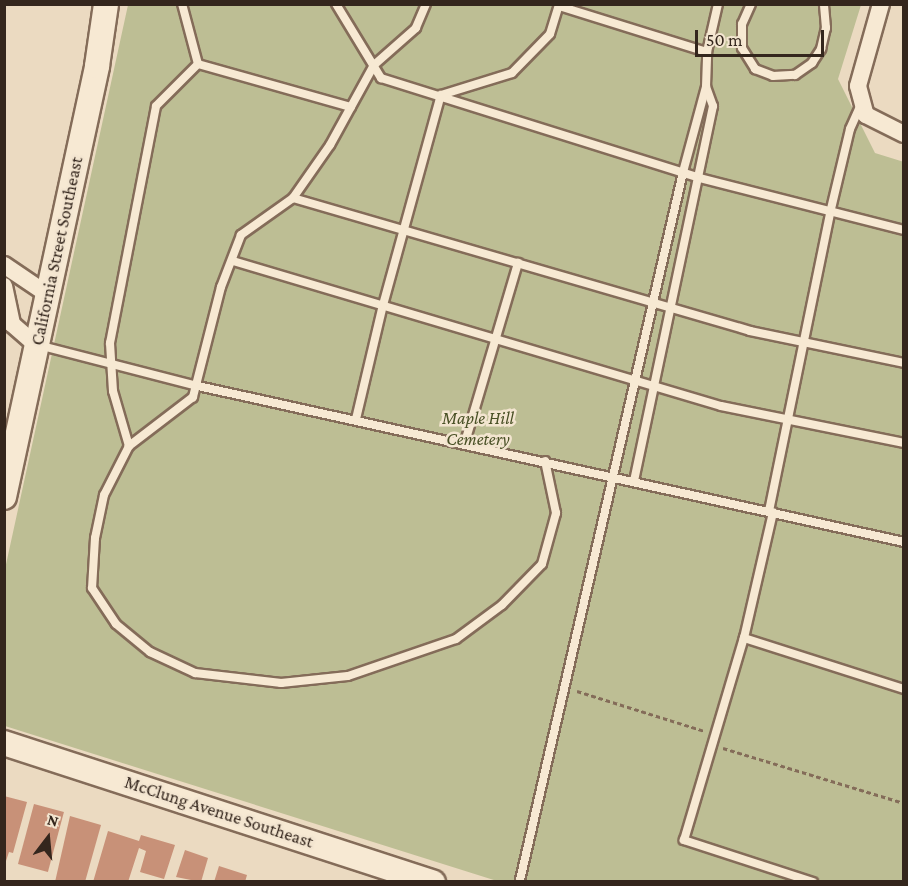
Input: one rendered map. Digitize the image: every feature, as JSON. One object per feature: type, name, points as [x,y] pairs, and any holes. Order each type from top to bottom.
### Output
[{"type":"main road","name":"California Street Southeast","points":[[4,497],[100,43],[106,4]]},
{"type":"main road","name":"McClung Avenue Southeast","points":[[4,743],[433,882]]},
{"type":"street","points":[[100,43],[117,4]]},
{"type":"street","points":[[881,4],[858,86],[866,115],[903,134]]},
{"type":"street","points":[[4,265],[47,294]]},
{"type":"street","points":[[4,286],[12,324],[36,345]]},
{"type":"lane","points":[[182,4],[198,64]]},
{"type":"lane","points":[[336,4],[381,78],[700,178],[903,230]]},
{"type":"lane","points":[[426,4],[417,28],[374,65],[351,107],[294,198],[240,235],[233,261],[221,287],[198,386],[193,398],[129,446],[104,495],[95,538],[92,588],[116,624],[150,652],[195,673],[281,683],[348,676],[411,657],[456,639],[502,605],[542,564],[556,513],[545,461]]},
{"type":"lane","points":[[520,880],[562,686],[615,478],[682,172],[706,87],[707,52],[718,4]]},
{"type":"lane","points":[[751,4],[742,24],[742,48],[755,69],[773,76],[795,75],[812,63],[821,49],[826,28],[824,4]]},
{"type":"lane","points":[[441,95],[512,73],[550,34],[559,5],[707,52]]},
{"type":"lane","points":[[198,64],[351,107]]},
{"type":"lane","points":[[129,446],[113,391],[111,343],[156,106],[198,64]]},
{"type":"lane","points":[[634,481],[700,178],[713,106],[706,87]]},
{"type":"lane","points":[[356,419],[383,305],[441,95]]},
{"type":"lane","points":[[813,882],[684,840],[744,638],[771,512],[786,418],[850,129],[862,100]]},
{"type":"lane","points":[[294,198],[671,310],[903,363]]},
{"type":"lane","points":[[233,261],[721,406],[903,443]]},
{"type":"lane","points":[[465,442],[518,263]]},
{"type":"lane","points":[[36,345],[198,386],[465,442],[903,542]]},
{"type":"lane","points":[[744,638],[903,689]]},
{"type":"path","points":[[562,686],[716,734]]},
{"type":"path","points":[[712,745],[903,803]]},
{"type":"green space","name":"Maple Hill Cemetery","points":[[128,5],[861,5],[838,79],[875,153],[904,162],[903,881],[497,881],[5,726],[5,569]]},
{"type":"building","points":[[4,796],[27,802],[13,853],[9,852],[5,864]]},
{"type":"building","points":[[34,804],[64,812],[48,872],[18,864]]},
{"type":"building","points":[[70,816],[101,825],[85,882],[55,882]]},
{"type":"building","points":[[108,831],[139,841],[141,835],[175,845],[164,879],[140,872],[146,851],[139,848],[128,882],[93,882]]},
{"type":"building","points":[[185,850],[208,858],[201,882],[176,877]]},
{"type":"building","points":[[219,866],[247,875],[245,882],[214,882]]}]
